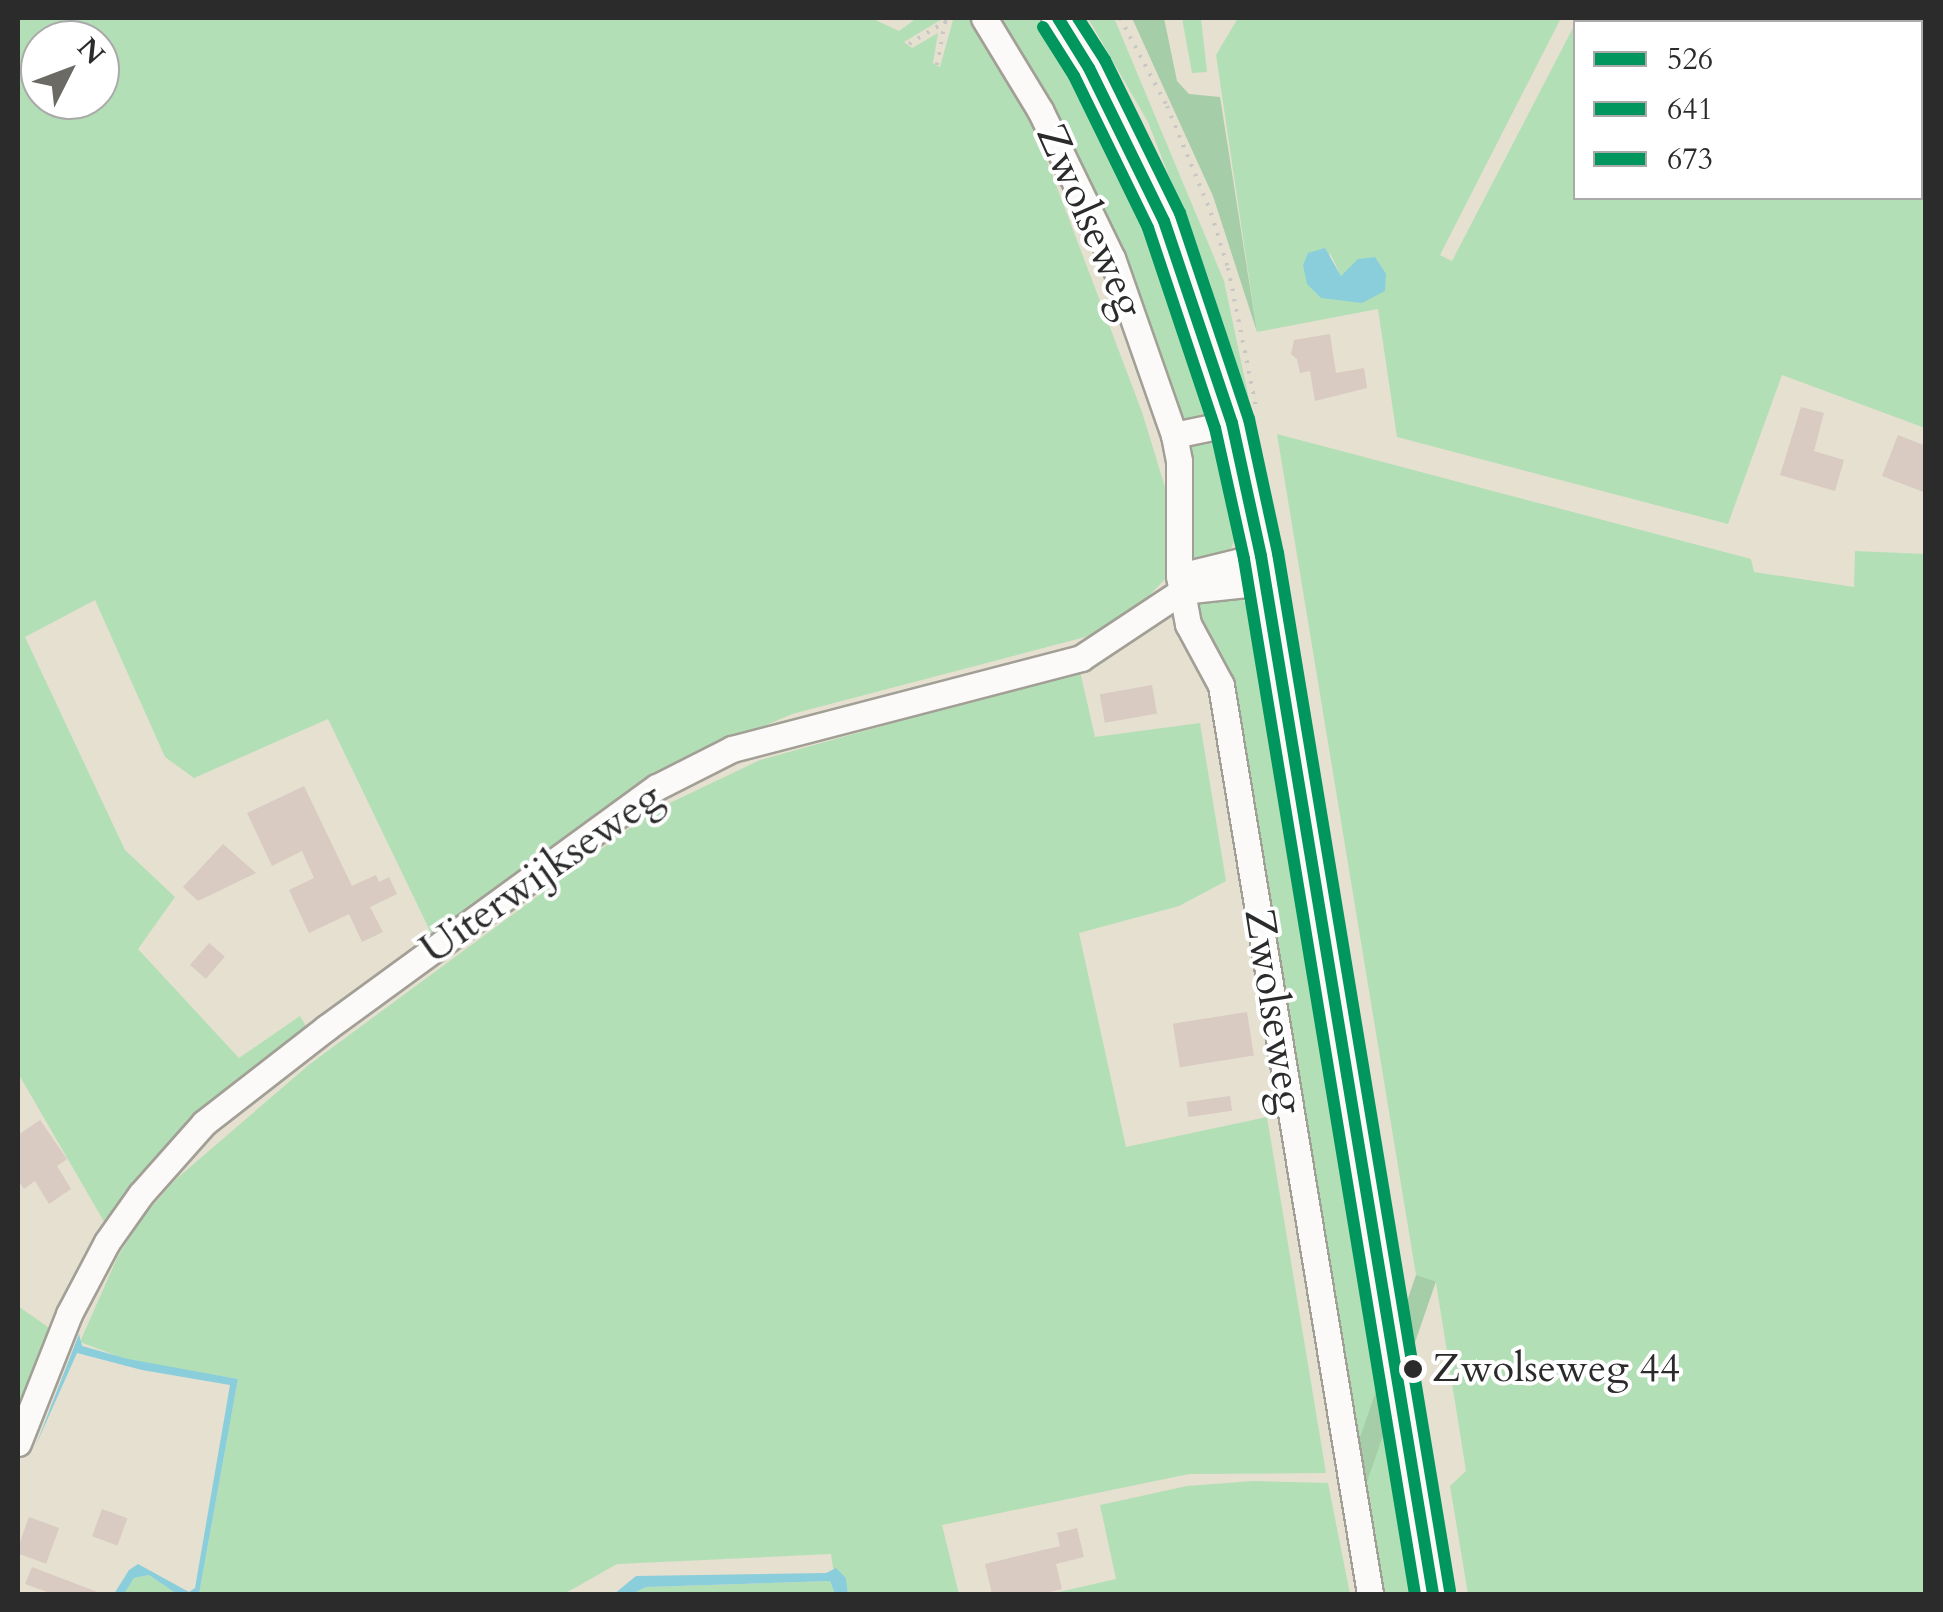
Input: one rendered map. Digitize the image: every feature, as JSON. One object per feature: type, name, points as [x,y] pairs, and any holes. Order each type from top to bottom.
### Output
[{"type":"main road","name":"Zwolseweg","points":[[1058,18],[1098,85],[1164,221],[1232,423],[1263,569],[1433,1594]]},
{"type":"street","name":"Zwolseweg","points":[[984,18],[1040,110],[1088,205],[1119,277],[1174,435],[1180,461],[1180,583],[1188,624],[1220,685],[1370,1594]]},
{"type":"street","points":[[1174,435],[1232,423]]},
{"type":"street","name":"Uiterwijkseweg","points":[[18,1442],[69,1314],[107,1242],[141,1194],[204,1123],[657,787],[732,749],[1081,658],[1180,583],[1263,569]]},
{"type":"path","points":[[908,44],[951,18]]},
{"type":"path","points":[[937,65],[945,22]]},
{"type":"green space","points":[[18,18],[871,18],[899,31],[917,18],[944,18],[904,42],[912,48],[938,33],[933,63],[940,67],[953,20],[975,18],[1025,103],[1142,412],[1172,510],[1167,577],[1147,598],[1089,636],[792,714],[686,760],[600,812],[432,935],[328,719],[194,778],[165,757],[95,600],[25,637],[125,850],[175,897],[138,949],[239,1058],[300,1016],[310,1033],[196,1119],[151,1161],[106,1225],[18,1073]]},
{"type":"green space","points":[[994,18],[1038,18],[1058,47],[1138,197],[1187,308],[1215,419],[1185,426],[1148,316],[1098,203]]},
{"type":"green space","points":[[1088,18],[1115,20],[1224,281],[1249,399],[1243,398],[1210,282],[1148,122]]},
{"type":"green space","points":[[1132,18],[1164,18],[1177,81],[1189,94],[1220,97],[1257,332],[1213,196]]},
{"type":"green space","points":[[1182,18],[1201,18],[1207,72],[1192,73]]},
{"type":"green space","points":[[1238,18],[1561,18],[1440,255],[1452,261],[1573,28],[1573,200],[1923,200],[1923,20],[1578,20],[1925,18],[1925,428],[1782,375],[1728,524],[1397,437],[1378,309],[1257,332],[1216,55]],"holes":[[[1330,253],[1341,276],[1348,274],[1321,298]]]},
{"type":"green space","points":[[1218,431],[1240,525],[1229,554],[1198,562],[1186,551],[1188,452],[1192,443]]},
{"type":"green space","points":[[1277,434],[1751,559],[1754,572],[1854,587],[1855,551],[1925,554],[1925,1594],[1468,1594],[1450,1486],[1466,1471],[1436,1283],[1416,1275]]},
{"type":"green space","points":[[1234,591],[1256,614],[1413,1594],[1379,1594],[1199,629],[1195,604]]},
{"type":"green space","points":[[1080,671],[1095,737],[1200,723],[1226,881],[1179,906],[1079,933],[1126,1147],[1267,1117],[1326,1473],[1189,1474],[942,1525],[959,1594],[848,1594],[846,1578],[833,1568],[831,1554],[617,1564],[564,1594],[199,1594],[238,1379],[128,1360],[80,1342],[117,1258],[141,1219],[175,1180],[310,1064],[653,811],[760,760]]},
{"type":"green space","points":[[1416,1275],[1436,1282],[1366,1484],[1346,1477]]},
{"type":"green space","points":[[18,1306],[55,1332],[18,1423]]},
{"type":"green space","points":[[1253,1481],[1328,1483],[1350,1594],[1050,1594],[1116,1579],[1100,1505],[1187,1486]]},
{"type":"green space","points":[[149,1575],[177,1594],[124,1594],[134,1578]]},
{"type":"green space","points":[[830,1581],[835,1594],[632,1594],[646,1587]]},
{"type":"water","points":[[1325,248],[1341,276],[1358,259],[1375,257],[1386,274],[1385,291],[1362,303],[1321,298],[1307,284],[1303,265],[1308,253]]},
{"type":"water","points":[[79,1334],[82,1346],[128,1359],[238,1379],[199,1594],[177,1594],[149,1575],[134,1578],[124,1594],[114,1594],[129,1570],[138,1564],[189,1592],[195,1588],[230,1385],[142,1370],[77,1353],[36,1445]]},
{"type":"water","points":[[836,1568],[846,1578],[848,1594],[835,1594],[830,1581],[646,1587],[632,1594],[614,1594],[636,1576],[826,1573]]},
{"type":"building","points":[[1330,334],[1336,373],[1364,368],[1367,388],[1315,401],[1310,371],[1300,373],[1297,359],[1291,354],[1294,340]]},
{"type":"building","points":[[1801,407],[1824,413],[1814,451],[1844,460],[1835,491],[1780,475]]},
{"type":"building","points":[[1898,435],[1926,446],[1926,493],[1882,476]]},
{"type":"building","points":[[1152,685],[1157,714],[1105,723],[1100,694]]},
{"type":"building","points":[[304,786],[352,886],[376,875],[379,882],[389,877],[397,894],[370,907],[383,932],[362,942],[349,914],[309,933],[289,890],[314,878],[302,851],[272,866],[247,813]]},
{"type":"building","points":[[223,844],[256,873],[198,901],[183,887]]},
{"type":"building","points":[[209,943],[225,957],[206,979],[190,965]]},
{"type":"building","points":[[1247,1012],[1254,1055],[1180,1067],[1173,1024]]},
{"type":"building","points":[[1230,1096],[1232,1111],[1189,1117],[1186,1102]]},
{"type":"building","points":[[40,1120],[67,1159],[57,1166],[71,1189],[49,1204],[35,1181],[24,1189],[18,1180],[18,1135]]},
{"type":"building","points":[[102,1509],[127,1518],[117,1545],[92,1536]]},
{"type":"building","points":[[29,1517],[59,1528],[46,1564],[18,1553]]},
{"type":"building","points":[[1077,1528],[1084,1557],[1056,1564],[1062,1589],[1042,1594],[992,1594],[985,1564],[1060,1546],[1057,1533]]},
{"type":"building","points":[[32,1567],[100,1593],[53,1594],[25,1584]]},
{"type":"transit line","name":"526","points":[[1058,18],[1089,68],[1164,221],[1232,423],[1261,556],[1433,1594]]},
{"type":"transit line","name":"673","points":[[1078,18],[1105,60],[1180,213],[1249,419],[1278,553],[1450,1591]]},
{"type":"transit line","name":"641","points":[[1043,27],[1074,76],[1148,228],[1215,428],[1244,559],[1415,1594]]},
{"type":"place","name":"Zwolseweg 44","points":[[1413,1369]]}]
